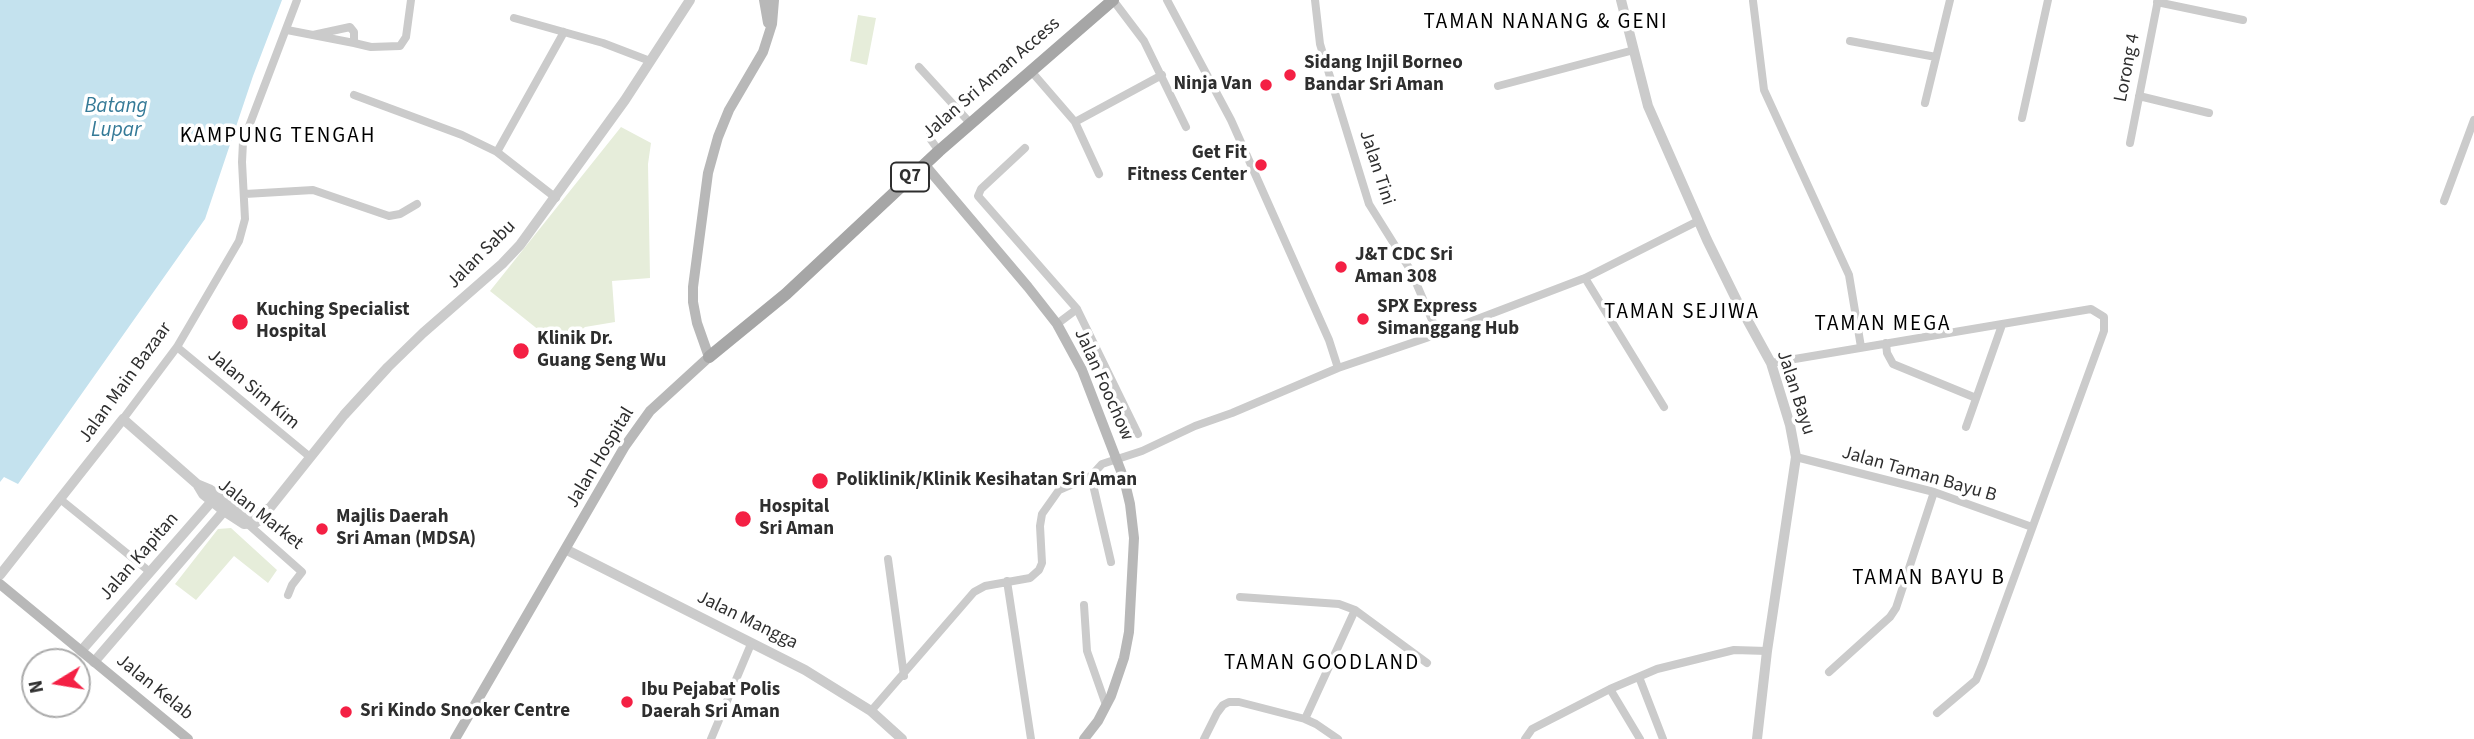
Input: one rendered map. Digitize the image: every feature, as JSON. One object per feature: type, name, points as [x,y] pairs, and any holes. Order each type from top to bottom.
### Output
[{"type":"main road","points":[[764,0],[768,37]]},
{"type":"main road","points":[[709,357],[693,302],[708,173],[729,110],[748,79],[768,37],[774,0]]},
{"type":"main road","name":"Jalan Sri Aman Access","points":[[709,357],[786,294],[924,164],[1113,0]]},
{"type":"main road","name":"Jalan Foochow","points":[[924,164],[1057,324],[1082,370],[1103,466],[1124,480],[1132,517],[1134,561],[1129,632],[1124,658],[1106,705],[1084,739]]},
{"type":"main road","name":"Jalan Hospital","points":[[455,739],[639,425],[650,411],[709,357]]},
{"type":"main road","name":"Jalan Kelab","points":[[0,584],[77,648]]},
{"type":"main road","name":"Jalan Kelab","points":[[91,659],[188,739]]},
{"type":"street","name":"Jalan Main Bazaar","points":[[0,575],[177,347],[239,241],[245,219],[243,142],[297,0]]},
{"type":"street","points":[[287,30],[371,47],[400,46],[405,41],[411,0]]},
{"type":"street","points":[[1113,0],[1144,41],[1186,127]]},
{"type":"street","points":[[1167,0],[1231,120],[1329,340],[1338,368]]},
{"type":"street","name":"Jalan Tini","points":[[1315,0],[1320,44],[1369,204],[1376,220],[1411,271],[1438,334]]},
{"type":"street","name":"Jalan Bayu","points":[[1621,0],[1648,106],[1698,220],[1738,303],[1771,363],[1790,425],[1796,457],[1766,651],[1757,739]]},
{"type":"street","points":[[1925,103],[1950,0]]},
{"type":"street","points":[[2022,118],[2048,0]]},
{"type":"street","name":"Jalan Sabu","points":[[249,520],[261,519],[310,457],[387,368],[502,264],[520,244],[625,100],[690,1]]},
{"type":"street","points":[[1753,1],[1764,90],[1849,275],[1861,346]]},
{"type":"street","points":[[2157,1],[2243,20]]},
{"type":"street","name":"Lorong 4","points":[[2130,143],[2157,1]]},
{"type":"street","points":[[513,18],[603,43],[650,61]]},
{"type":"street","points":[[313,35],[350,27],[354,32],[354,43]]},
{"type":"street","points":[[497,152],[565,32]]},
{"type":"street","points":[[1850,41],[1936,57]]},
{"type":"street","points":[[1498,86],[1634,50]]},
{"type":"street","points":[[919,66],[971,124]]},
{"type":"street","points":[[1031,71],[1075,121],[1099,174]]},
{"type":"street","points":[[1075,121],[1162,75]]},
{"type":"street","points":[[354,95],[462,135],[497,152],[556,198]]},
{"type":"street","points":[[2139,96],[2210,113]]},
{"type":"street","points":[[939,151],[931,140],[930,132],[956,109]]},
{"type":"street","points":[[2444,201],[2474,120]]},
{"type":"street","points":[[1025,148],[981,189],[978,197],[1077,309],[1138,434]]},
{"type":"street","points":[[245,194],[313,190],[389,216],[400,214],[416,204]]},
{"type":"street","points":[[871,711],[974,592],[985,586],[1030,578],[1039,570],[1042,563],[1042,514],[1059,490],[1103,466],[1338,368],[1438,334],[1585,278],[1698,220]]},
{"type":"street","points":[[1585,278],[1664,407]]},
{"type":"street","points":[[1057,324],[1077,309]]},
{"type":"street","points":[[1771,363],[2091,309],[2104,317],[2105,331],[1976,680],[1937,713]]},
{"type":"street","points":[[1966,427],[2002,325]]},
{"type":"street","points":[[1886,343],[1886,353],[1892,364],[1976,398]]},
{"type":"street","name":"Jalan Sim Kim","points":[[177,347],[310,457]]},
{"type":"street","name":"Jalan Market","points":[[123,419],[197,484],[203,494],[249,520],[302,572],[288,596]]},
{"type":"street","name":"Jalan Taman Bayu B","points":[[1796,457],[1934,492],[2032,527]]},
{"type":"street","points":[[1103,466],[1111,562]]},
{"type":"street","points":[[1829,672],[1890,617],[1896,608],[1934,492]]},
{"type":"street","points":[[60,499],[150,572]]},
{"type":"street","name":"Jalan Kapitan","points":[[84,648],[150,572],[222,503]]},
{"type":"street","name":"Jalan Kapitan","points":[[94,662],[222,503]]},
{"type":"street","name":"Jalan Mangga","points":[[567,550],[805,670],[871,711],[902,739]]},
{"type":"street","points":[[888,559],[904,676]]},
{"type":"street","points":[[1007,581],[1031,739]]},
{"type":"street","points":[[1240,597],[1339,604],[1355,610],[1427,663]]},
{"type":"street","points":[[1084,605],[1087,650],[1106,705]]},
{"type":"street","points":[[1305,719],[1355,610]]},
{"type":"street","points":[[711,739],[751,644]]},
{"type":"street","points":[[1525,739],[1532,729],[1657,669],[1734,650],[1766,651]]},
{"type":"street","points":[[1639,677],[1663,739]]},
{"type":"street","points":[[1611,689],[1640,739]]},
{"type":"street","points":[[1204,739],[1217,713],[1229,702],[1239,702],[1305,719],[1338,739]]},
{"type":"green space","points":[[858,15],[876,18],[867,65],[850,61]]},
{"type":"green space","points":[[621,127],[651,143],[648,164],[650,278],[612,281],[615,322],[585,327],[560,347],[490,291]]},
{"type":"green space","points":[[231,528],[277,570],[268,583],[234,556],[196,600],[175,584],[218,529]]},
{"type":"water","name":"Batang Lupar","points":[[0,0],[282,0],[253,76],[205,219],[18,484],[4,477],[0,482]]},
{"type":"place","name":"Sidang Injil Borneo Bandar Sri Aman","points":[[1290,75]]},
{"type":"place","name":"Ninja Van","points":[[1266,85]]},
{"type":"place","name":"Get Fit Fitness Center","points":[[1261,165]]},
{"type":"place","name":"J&T CDC Sri Aman 308","points":[[1341,267]]},
{"type":"place","name":"SPX Express Simanggang Hub","points":[[1363,319]]},
{"type":"place","name":"Kuching Specialist Hospital","points":[[240,322]]},
{"type":"place","name":"Klinik Dr. Guang Seng Wu","points":[[521,351]]},
{"type":"place","name":"Poliklinik/Klinik Kesihatan Sri Aman","points":[[820,481]]},
{"type":"place","name":"Hospital Sri Aman","points":[[743,519]]},
{"type":"place","name":"Majlis Daerah Sri Aman (MDSA)","points":[[322,529]]},
{"type":"place","name":"Ibu Pejabat Polis Daerah Sri Aman","points":[[627,702]]},
{"type":"place","name":"Sri Kindo Snooker Centre","points":[[346,712]]},
{"type":"district","name":"TAMAN NANANG & GENI","points":[[1546,23]]},
{"type":"district","name":"KAMPUNG TENGAH","points":[[278,137]]},
{"type":"district","name":"TAMAN SEJIWA","points":[[1682,313]]},
{"type":"district","name":"TAMAN MEGA","points":[[1883,325]]},
{"type":"district","name":"TAMAN BAYU B","points":[[1929,579]]},
{"type":"district","name":"TAMAN GOODLAND","points":[[1322,664]]}]
